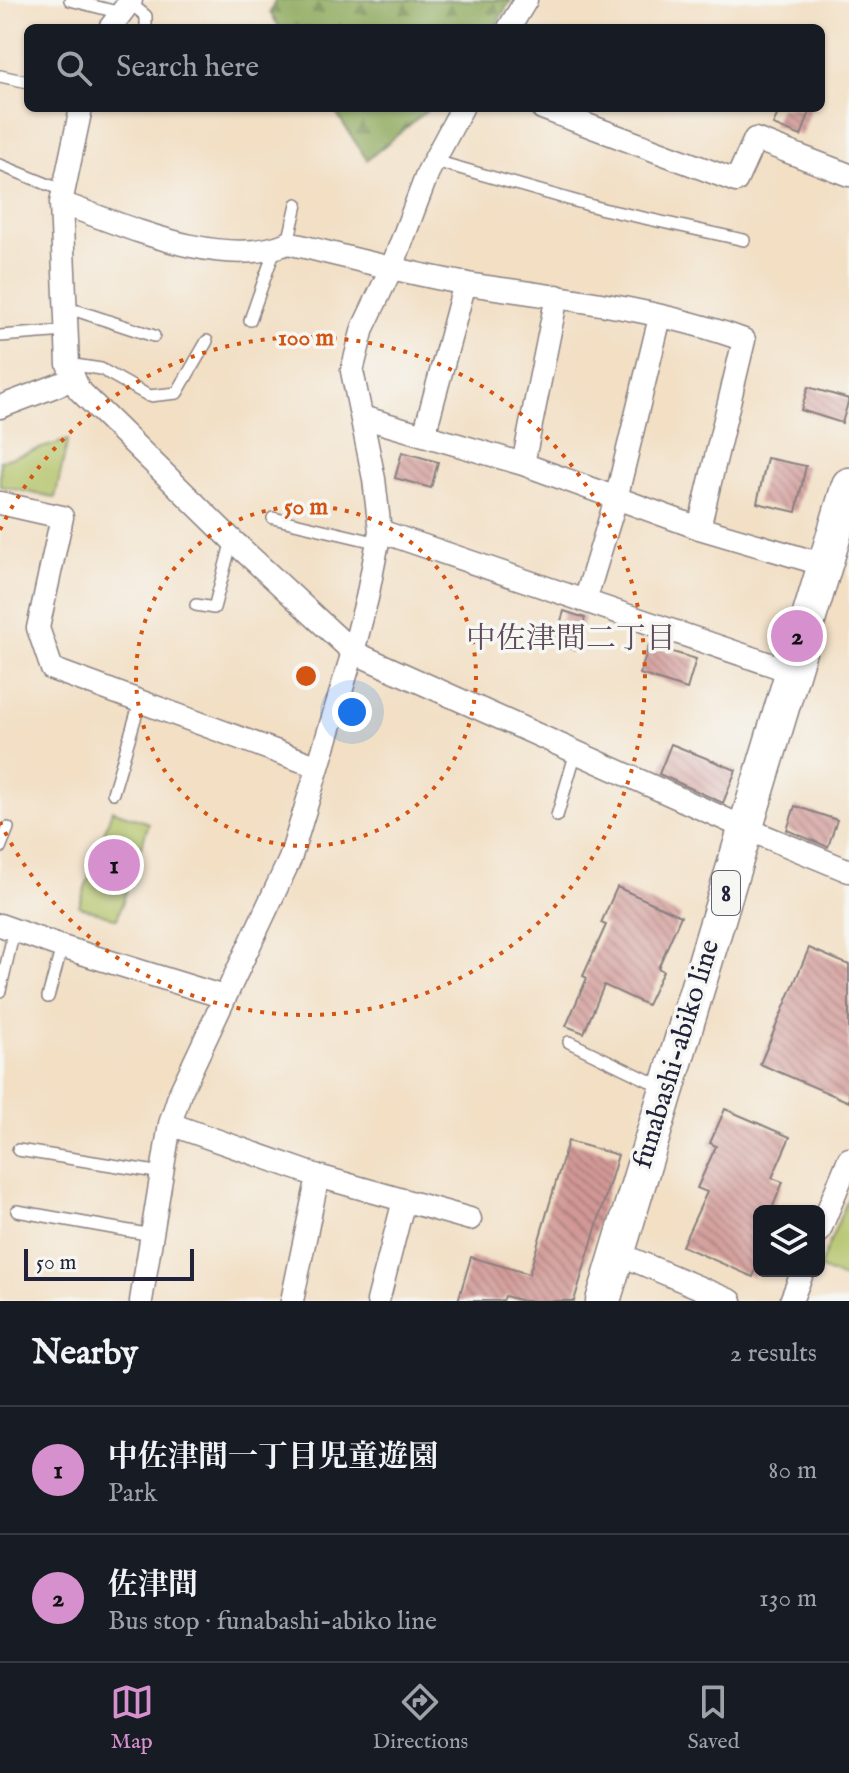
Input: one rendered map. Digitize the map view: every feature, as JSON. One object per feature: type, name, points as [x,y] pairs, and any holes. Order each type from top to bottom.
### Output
[{"type":"main road","name":"funabashi-abiko line","points":[[603,1301],[849,485]]},
{"type":"street","points":[[511,24],[526,0]]},
{"type":"street","points":[[80,112],[62,197],[65,322],[71,372],[79,390],[232,540],[353,652],[745,828],[849,871]]},
{"type":"street","points":[[141,1301],[170,1124],[180,1093],[290,859],[353,652],[379,537],[374,479],[352,371],[363,328],[392,267],[428,172],[460,112]]},
{"type":"street","points":[[553,112],[736,181],[755,139],[849,175]]},
{"type":"street","points":[[62,197],[186,247],[226,251],[282,246],[465,283],[557,296],[700,324],[744,340],[699,528]]},
{"type":"street","points":[[424,435],[465,283]]},
{"type":"street","points":[[523,464],[557,296]]},
{"type":"street","points":[[585,601],[616,499],[660,317]]},
{"type":"street","points":[[0,407],[71,372]]},
{"type":"street","points":[[362,417],[523,464],[699,528],[825,565]]},
{"type":"street","points":[[0,503],[62,517],[38,628],[52,669],[316,766]]},
{"type":"street","points":[[379,537],[585,601],[793,672]]},
{"type":"street","points":[[7,928],[224,997]]},
{"type":"street","points":[[170,1124],[318,1176],[470,1219]]},
{"type":"street","points":[[825,1217],[849,1159]]},
{"type":"street","points":[[292,1301],[318,1176]]},
{"type":"street","points":[[378,1301],[404,1200]]},
{"type":"street","points":[[617,1253],[731,1301]]},
{"type":"street","points":[[791,1301],[801,1277]]},
{"type":"lane","points":[[70,0],[146,16],[146,24]]},
{"type":"lane","points":[[0,76],[24,81]]},
{"type":"lane","points":[[435,161],[603,209],[744,240]]},
{"type":"lane","points":[[0,165],[62,197]]},
{"type":"lane","points":[[250,320],[297,204]]},
{"type":"lane","points":[[0,336],[65,322],[78,311],[154,336]]},
{"type":"lane","points":[[71,372],[101,369],[149,396],[177,393],[207,341]]},
{"type":"lane","points":[[273,518],[379,537]]},
{"type":"lane","points":[[196,605],[214,608],[232,540]]},
{"type":"lane","points":[[113,793],[140,702]]},
{"type":"lane","points":[[557,816],[577,751]]},
{"type":"lane","points":[[0,848],[8,828]]},
{"type":"lane","points":[[0,991],[7,928]]},
{"type":"lane","points":[[48,997],[62,947]]},
{"type":"lane","points":[[569,1042],[666,1089]]},
{"type":"lane","points":[[18,1150],[162,1173]]},
{"type":"lane","points":[[17,1211],[152,1235]]},
{"type":"green space","points":[[275,0],[511,0],[496,24],[277,24],[270,13]]},
{"type":"green space","points":[[336,112],[425,112],[367,160]]},
{"type":"green space","points":[[68,440],[55,498],[0,486],[0,461]]},
{"type":"green space","points":[[112,810],[149,823],[117,919],[79,906]]},
{"type":"green space","points":[[849,1196],[849,1281],[825,1271],[825,1254]]},
{"type":"building","points":[[778,112],[810,112],[801,136],[773,125]]},
{"type":"building","points":[[808,387],[849,399],[842,423],[801,410]]},
{"type":"building","points":[[402,452],[438,462],[431,488],[395,478]]},
{"type":"building","points":[[767,458],[806,466],[796,512],[757,503]]},
{"type":"building","points":[[564,611],[585,618],[576,650],[554,644]]},
{"type":"building","points":[[649,645],[696,659],[687,689],[640,674]]},
{"type":"building","points":[[671,744],[736,770],[723,803],[659,774]]},
{"type":"building","points":[[795,806],[837,820],[828,847],[787,830]]},
{"type":"building","points":[[617,887],[681,916],[658,968],[663,971],[647,1005],[604,985],[584,1033],[566,1026],[587,978],[583,976],[606,925],[601,923]]},
{"type":"building","points":[[809,948],[849,965],[849,1102],[760,1064]]},
{"type":"building","points":[[725,1109],[790,1137],[772,1178],[783,1182],[773,1205],[753,1205],[753,1277],[682,1246],[707,1192],[697,1188],[716,1146],[710,1143]]},
{"type":"building","points":[[568,1141],[618,1155],[574,1301],[523,1301],[505,1296],[503,1301],[458,1301],[471,1257],[529,1274]]},
{"type":"place","name":"佐津間","points":[[797,636]]},
{"type":"place","name":"中佐津間一丁目児童遊園","points":[[114,865]]},
{"type":"district","name":"中佐津間二丁目","points":[[571,640]]}]
